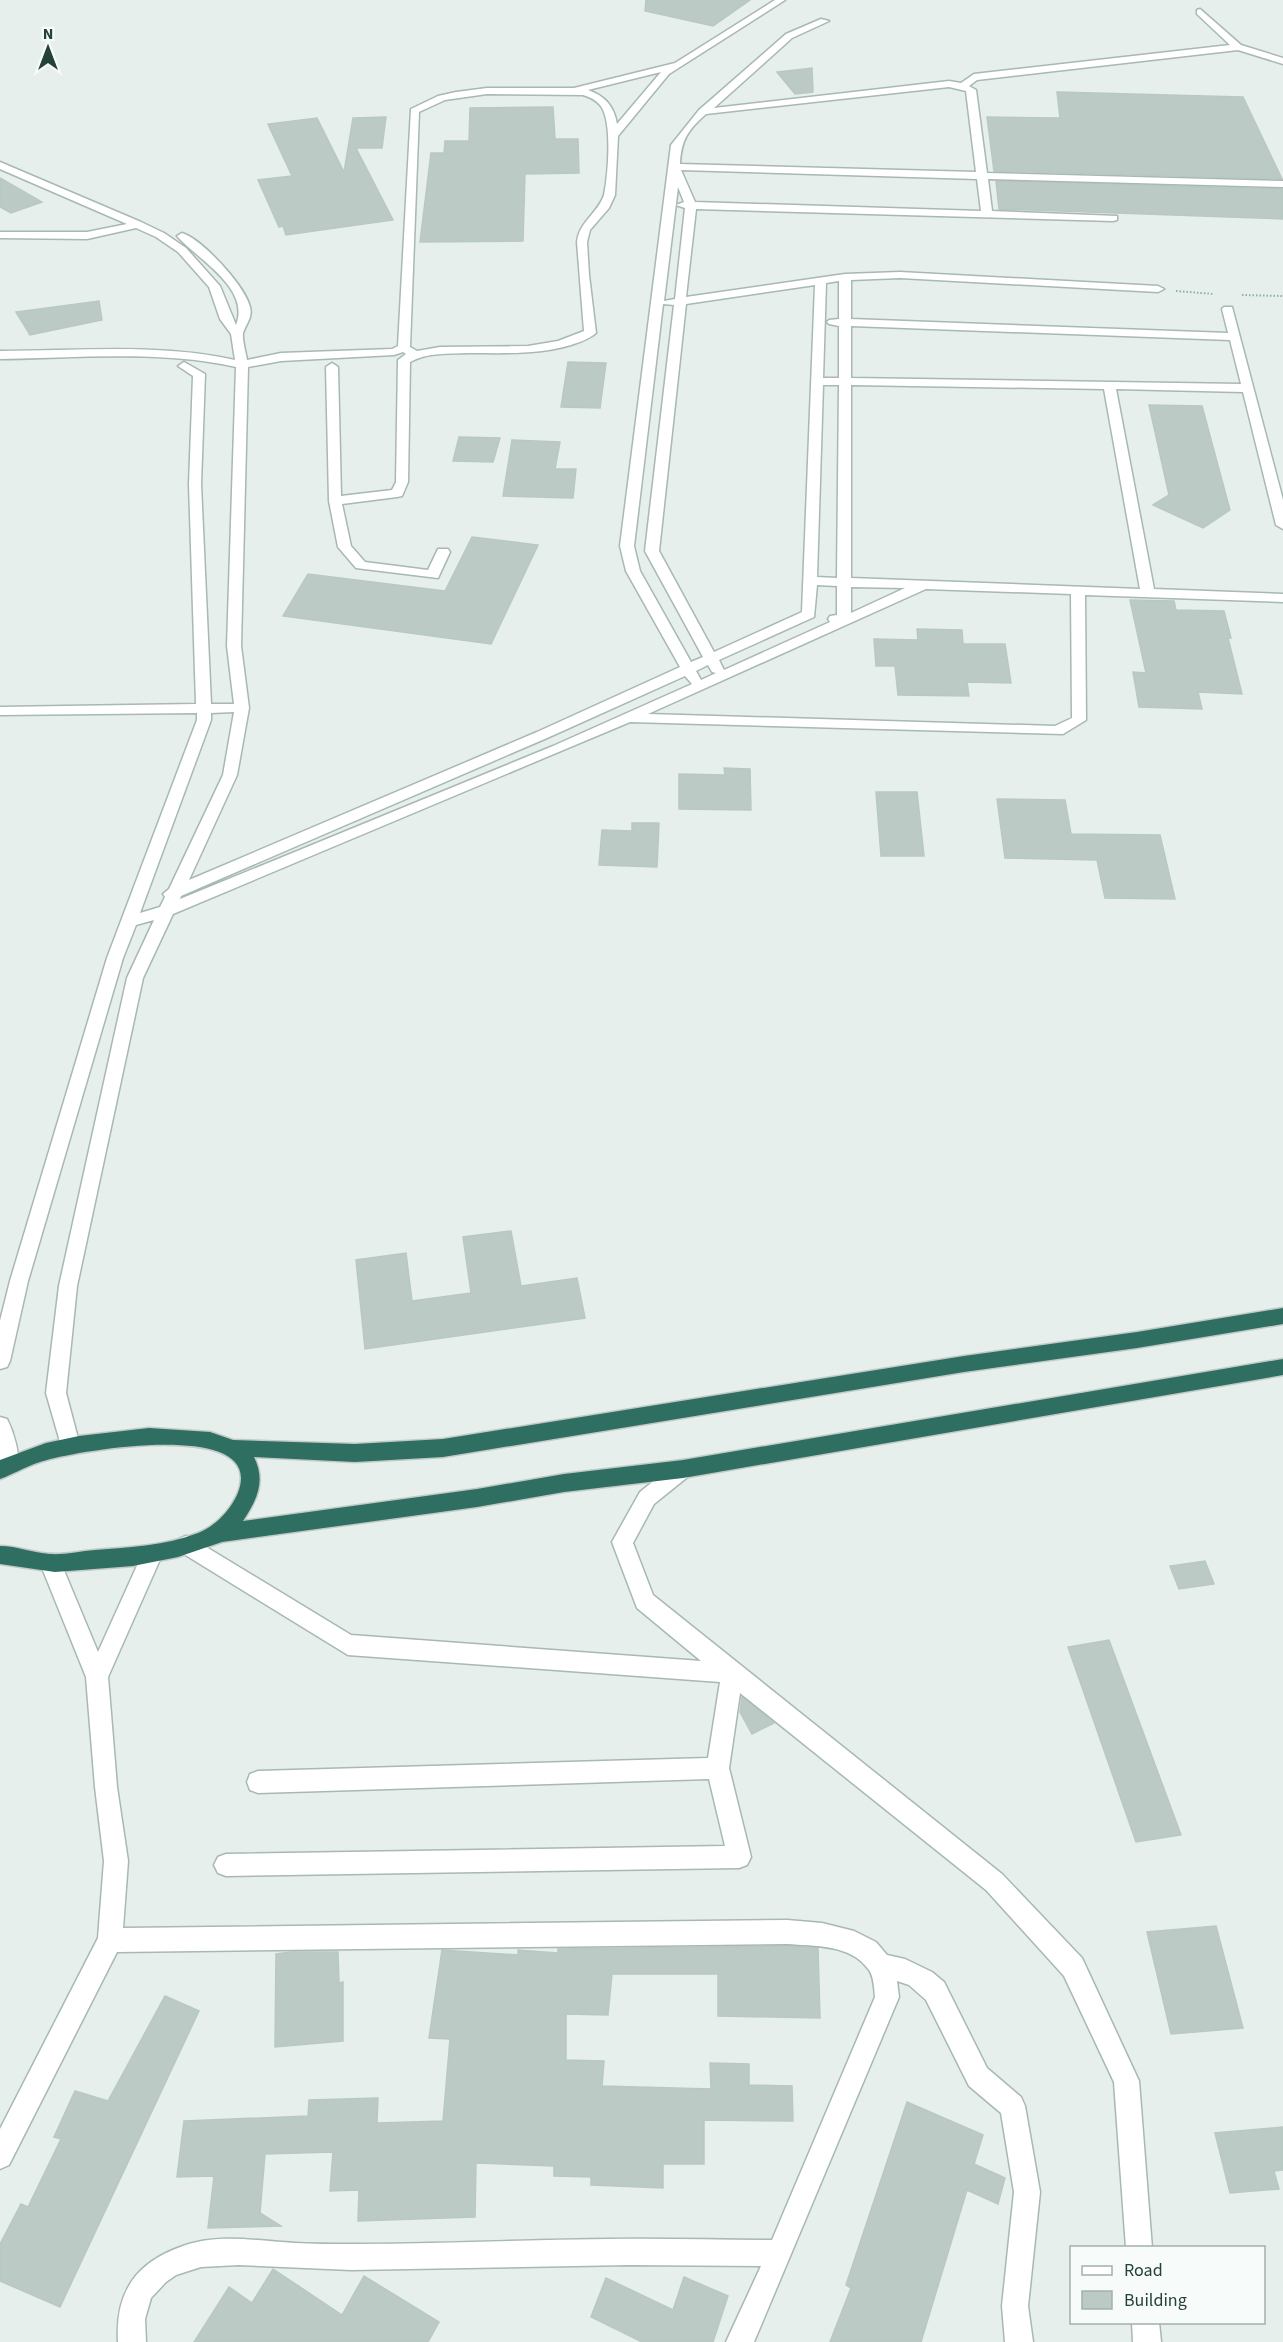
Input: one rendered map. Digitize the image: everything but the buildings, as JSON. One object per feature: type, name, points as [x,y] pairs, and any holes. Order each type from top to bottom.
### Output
[{"type":"highway","points":[[5,1467],[70,1446],[128,1438],[182,1436],[210,1439],[232,1448],[355,1453],[443,1448],[952,1366],[1137,1340],[1283,1316]]},
{"type":"highway","points":[[2,1553],[51,1563],[152,1555],[219,1533],[477,1498],[564,1483],[683,1469],[1280,1371]]},
{"type":"highway","points":[[219,1533],[244,1503],[252,1481],[248,1464],[232,1448]]},
{"type":"street","points":[[614,134],[666,72],[781,0]]},
{"type":"street","points":[[1200,12],[1238,47]]},
{"type":"street","points":[[698,687],[633,571],[627,546],[676,144],[702,112],[789,36],[824,21]]},
{"type":"street","points":[[963,86],[974,77],[1238,47],[1283,61]]},
{"type":"street","points":[[335,501],[397,493],[402,482],[408,354],[414,111],[427,102],[463,93],[578,90],[678,64]]},
{"type":"street","points":[[702,112],[949,84],[963,86],[971,90],[987,215]]},
{"type":"street","points":[[0,355],[173,354],[207,357],[242,365],[281,357],[549,348],[573,343],[590,333],[581,240],[590,222],[608,200],[614,134],[609,108],[598,97],[578,90]]},
{"type":"street","points":[[0,156],[166,225],[196,247],[227,279],[245,307],[244,318],[237,334]]},
{"type":"street","points":[[0,165],[137,224],[182,250],[214,285],[226,319],[237,334],[242,365],[234,646],[242,708],[230,775],[135,978],[68,1286],[56,1393],[70,1446]]},
{"type":"street","points":[[675,167],[1283,184]]},
{"type":"street","points":[[675,167],[691,206],[652,551],[721,676]]},
{"type":"street","points":[[670,205],[1113,218]]},
{"type":"street","points":[[0,235],[99,236],[118,232],[137,224]]},
{"type":"street","points":[[658,305],[820,280],[900,275],[1158,289]]},
{"type":"street","points":[[844,621],[845,278]]},
{"type":"street","points":[[809,614],[820,280]]},
{"type":"street","points":[[1228,309],[1283,525]]},
{"type":"street","points":[[819,322],[1236,338]]},
{"type":"street","points":[[0,364],[332,367],[386,364],[408,354]]},
{"type":"street","points":[[0,1361],[19,1281],[115,958],[204,720],[195,484],[199,374],[184,366]]},
{"type":"street","points":[[332,367],[335,501],[345,547],[362,565],[433,575],[443,552]]},
{"type":"street","points":[[817,381],[1248,388]]},
{"type":"street","points":[[1109,386],[1148,593]]},
{"type":"street","points":[[810,580],[1279,597]]},
{"type":"street","points":[[129,921],[166,911],[627,718],[926,584]]},
{"type":"street","points":[[627,718],[1058,731],[1079,720],[1078,590]]},
{"type":"street","points":[[129,921],[176,890],[542,735],[809,614],[844,621]]},
{"type":"street","points":[[0,711],[242,708]]},
{"type":"street","points":[[0,1425],[5,1467]]},
{"type":"street","points":[[683,1469],[647,1498],[622,1542],[645,1601],[994,1882],[1073,1967],[1126,2081],[1139,2246]]},
{"type":"street","points":[[186,1545],[348,1645],[732,1672]]},
{"type":"street","points":[[97,1677],[152,1555]]},
{"type":"street","points":[[0,2156],[110,1940],[116,1861],[106,1787],[97,1677],[51,1563]]},
{"type":"street","points":[[226,1865],[739,1857],[718,1768],[732,1672]]},
{"type":"street","points":[[258,1782],[718,1768]]},
{"type":"street","points":[[110,1940],[787,1932],[830,1935],[853,1941],[883,1967],[901,1969],[926,1981],[935,1991],[978,2077],[1012,2106],[1027,2192],[1015,2306],[1019,2342]]},
{"type":"street","points":[[740,2342],[880,2017],[887,1997],[883,1967]]},
{"type":"street","points":[[132,2342],[130,2323],[134,2299],[150,2279],[166,2266],[190,2256],[217,2252],[312,2257],[612,2252],[780,2253]]},
{"type":"street","points":[[1145,2324],[1147,2342]]}]
